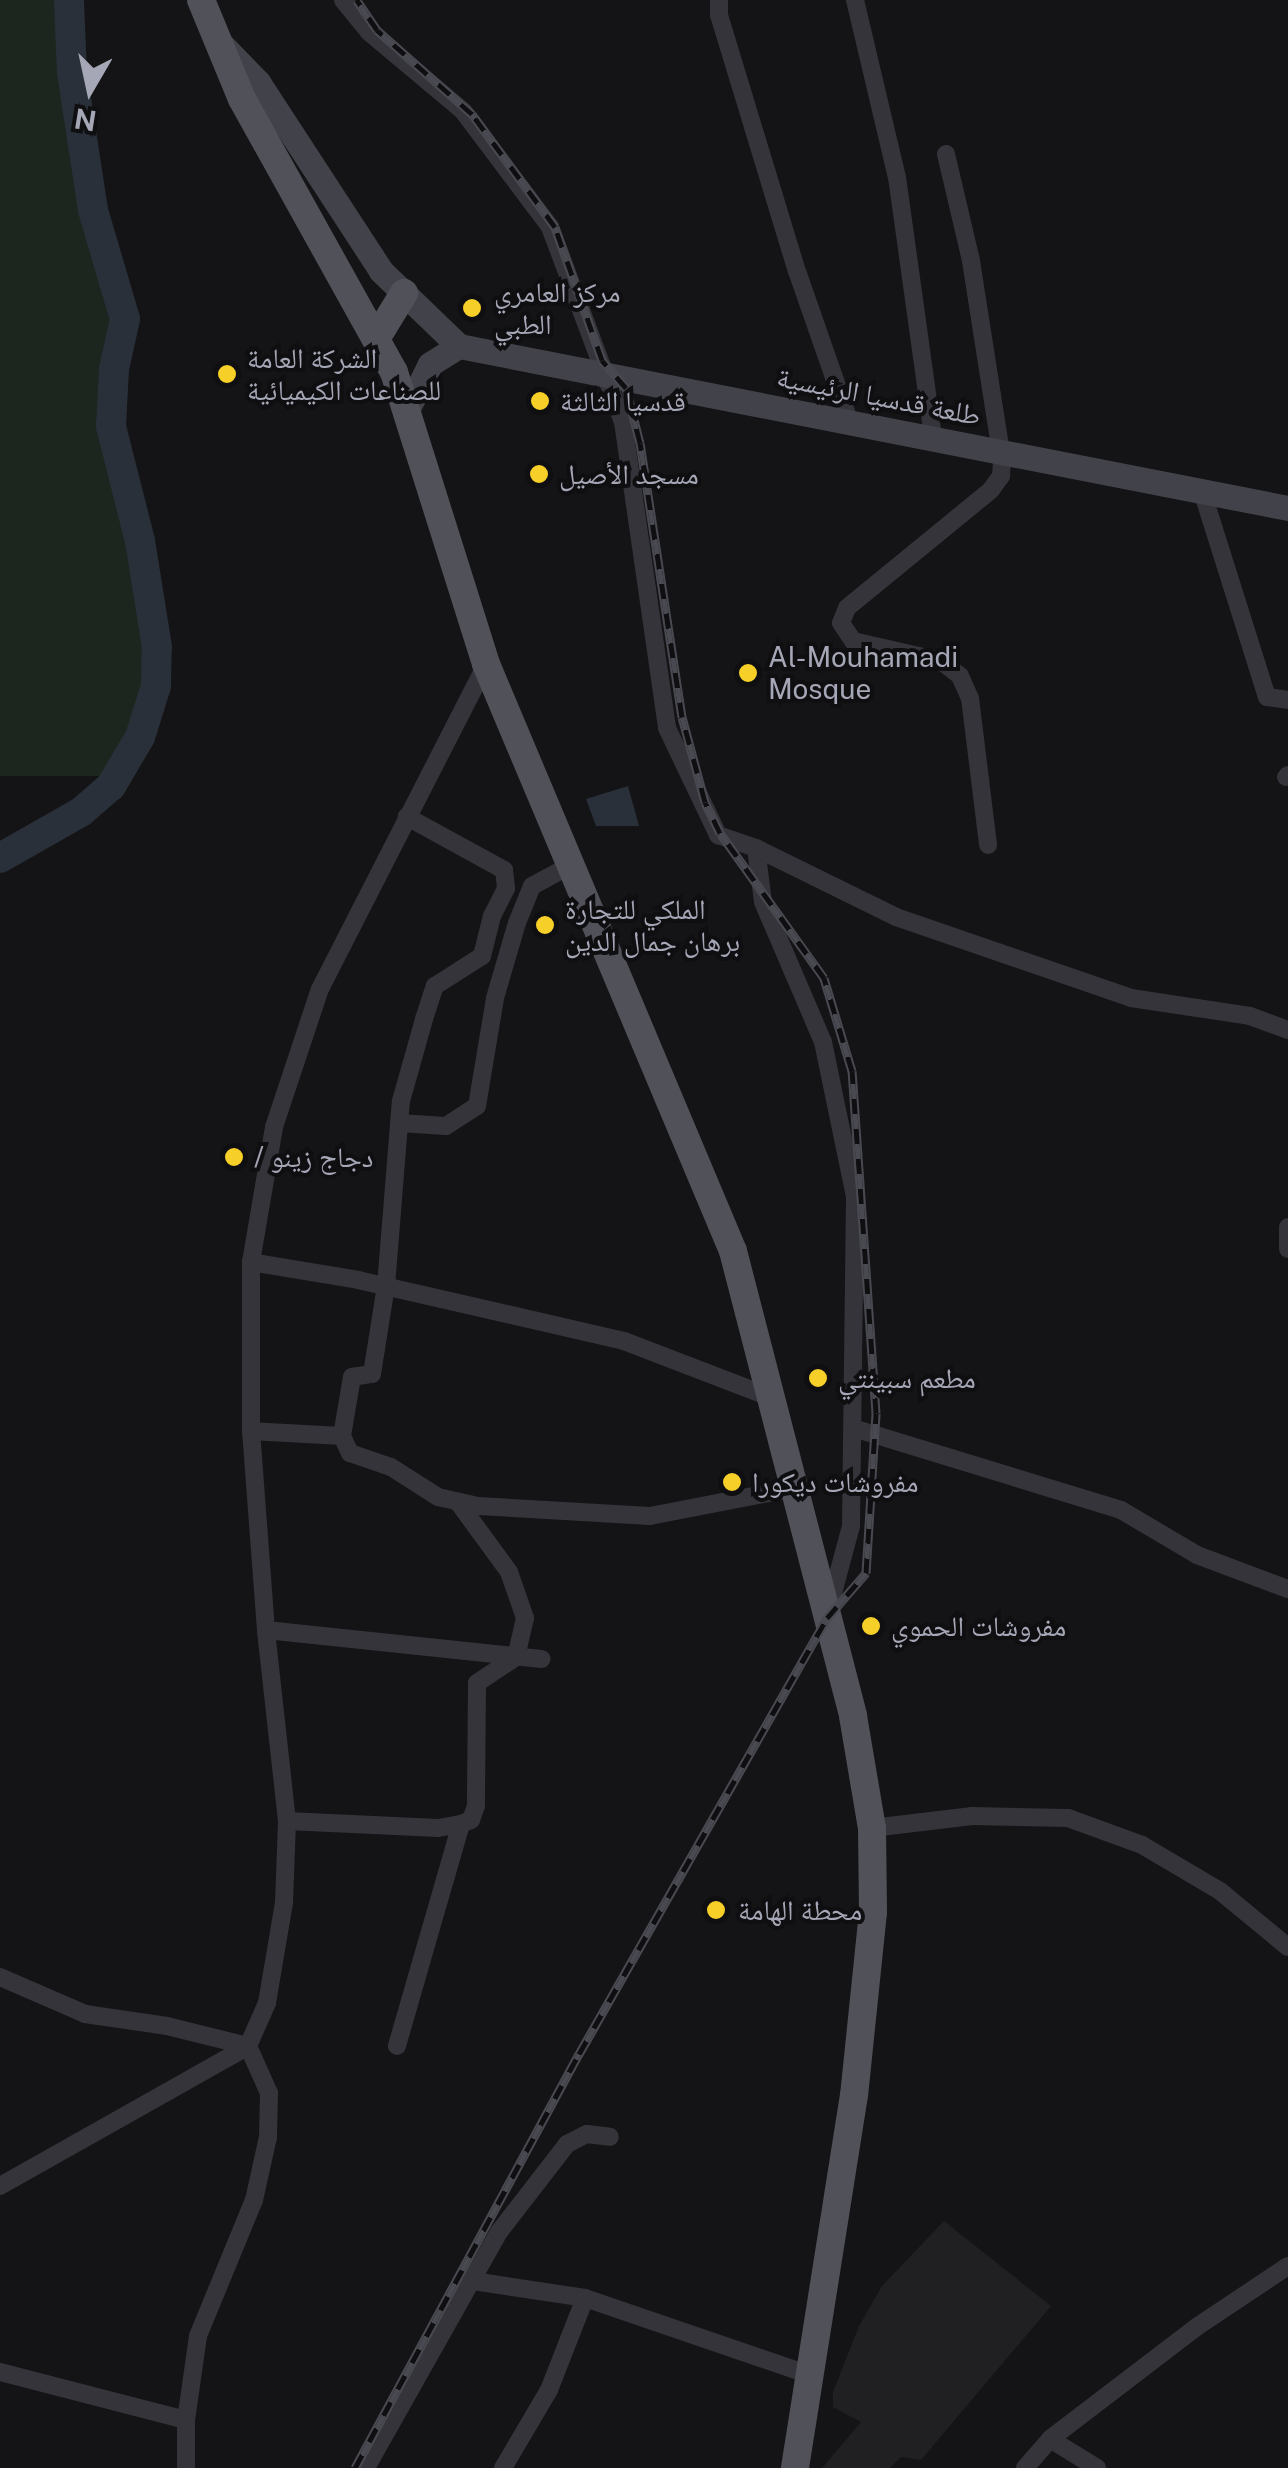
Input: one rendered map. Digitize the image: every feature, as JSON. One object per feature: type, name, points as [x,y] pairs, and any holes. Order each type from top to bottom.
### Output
[{"type":"main road","points":[[201,0],[242,99],[376,339],[408,408],[486,664],[733,1251],[861,1753],[872,1828],[873,1912],[854,2095],[795,2468]]},
{"type":"main road","points":[[218,42],[258,82],[381,272],[458,346],[430,364],[408,408]]},
{"type":"main road","points":[[376,339],[404,293]]},
{"type":"main road","name":"طلعة قدسيا الرئيسية","points":[[458,346],[1288,508]]},
{"type":"street","points":[[343,0],[369,32],[463,111],[550,227],[601,373],[623,422],[667,728],[718,835],[756,848],[896,917],[1131,998],[1250,1016],[1288,1030]]},
{"type":"street","points":[[719,0],[797,271],[849,420]]},
{"type":"street","points":[[855,0],[897,177],[933,438]]},
{"type":"street","points":[[946,154],[970,261],[1001,476],[991,490],[847,608],[841,623],[853,641],[940,661],[960,676],[970,698],[988,845]]},
{"type":"street","points":[[1202,491],[1267,697],[1288,700]]},
{"type":"street","points":[[0,2186],[248,2046],[267,2003],[284,1904],[288,1821],[266,1630],[251,1431],[251,1262],[274,1127],[320,988],[486,664]]},
{"type":"street","points":[[408,817],[504,870],[506,888],[492,916],[482,956],[435,986],[401,1100],[386,1286],[372,1374],[352,1377],[342,1436],[350,1452],[391,1467],[438,1497],[458,1502],[650,1516],[794,1488]]},
{"type":"street","points":[[756,848],[764,902],[823,1042],[855,1196],[851,1526],[827,1618]]},
{"type":"street","points":[[400,1123],[446,1126],[477,1106],[495,998],[517,923],[532,886],[570,865]]},
{"type":"street","points":[[1288,1228],[1288,1249]]},
{"type":"street","points":[[251,1262],[386,1286],[624,1341],[770,1397]]},
{"type":"street","points":[[853,1428],[1121,1510],[1197,1554],[1288,1589]]},
{"type":"street","points":[[251,1431],[342,1436]]},
{"type":"street","points":[[288,1821],[438,1828],[470,1820],[476,1806],[477,1683],[516,1657],[525,1618],[509,1572],[458,1502]]},
{"type":"street","points":[[266,1630],[541,1659]]},
{"type":"street","points":[[872,1828],[972,1816],[1068,1818],[1142,1845],[1220,1891],[1288,1947]]},
{"type":"street","points":[[397,2046],[461,1824]]},
{"type":"street","points":[[0,1978],[85,2014],[167,2026],[248,2046]]},
{"type":"street","points":[[186,2468],[186,2420],[198,2336],[254,2200],[268,2137],[269,2093],[248,2046]]},
{"type":"street","points":[[366,2468],[499,2232],[567,2144],[587,2134],[610,2137]]},
{"type":"street","points":[[1025,2468],[1050,2439],[1198,2326],[1288,2266]]},
{"type":"street","points":[[473,2282],[586,2298],[812,2376]]},
{"type":"street","points":[[504,2468],[549,2390],[586,2298]]},
{"type":"street","points":[[0,2372],[186,2420]]},
{"type":"street","points":[[1050,2439],[1086,2466]]},
{"type":"shaded area","points":[[0,0],[70,0],[75,88],[93,210],[125,319],[114,369],[111,426],[142,553],[157,647],[148,715],[117,776],[0,776]]},
{"type":"shaded area","points":[[628,786],[639,826],[596,826],[586,799]]},
{"type":"shaded area","points":[[944,2221],[1051,2306],[921,2460],[901,2457],[890,2468],[822,2468],[861,2422],[833,2407],[833,2392],[859,2326],[882,2286]]},
{"type":"waterway","points":[[0,858],[81,812],[111,786],[140,737],[156,686],[157,647],[140,541],[111,426],[114,369],[125,319],[93,210],[72,73],[69,0]]},
{"type":"railway","points":[[355,2468],[579,2054],[827,1618],[866,1573],[876,1413],[852,1071],[824,978],[720,833],[705,802],[682,717],[640,443],[626,388],[602,360],[555,227],[472,114],[377,30],[357,0]]},
{"type":"place","name":"مركز العامري الطبي","points":[[472,308]]},
{"type":"place","name":"الشركة العامة للصناعات الكيميائية","points":[[227,374]]},
{"type":"place","name":"قدسيا الثالثة","points":[[540,401]]},
{"type":"place","name":"مسجد الأصيل","points":[[539,474]]},
{"type":"place","name":"Al-Mouhamadi Mosque","points":[[748,673]]},
{"type":"place","name":"الملكي للتجارة برهان جمال الدين","points":[[545,925]]},
{"type":"place","name":"/ دجاج زينو","points":[[234,1157]]},
{"type":"place","name":"مطعم سبينتي","points":[[818,1378]]},
{"type":"place","name":"مفروشات ديكورا","points":[[732,1482]]},
{"type":"place","name":"مفروشات الحموي","points":[[871,1626]]},
{"type":"place","name":"محطة الهامة","points":[[716,1910]]}]
